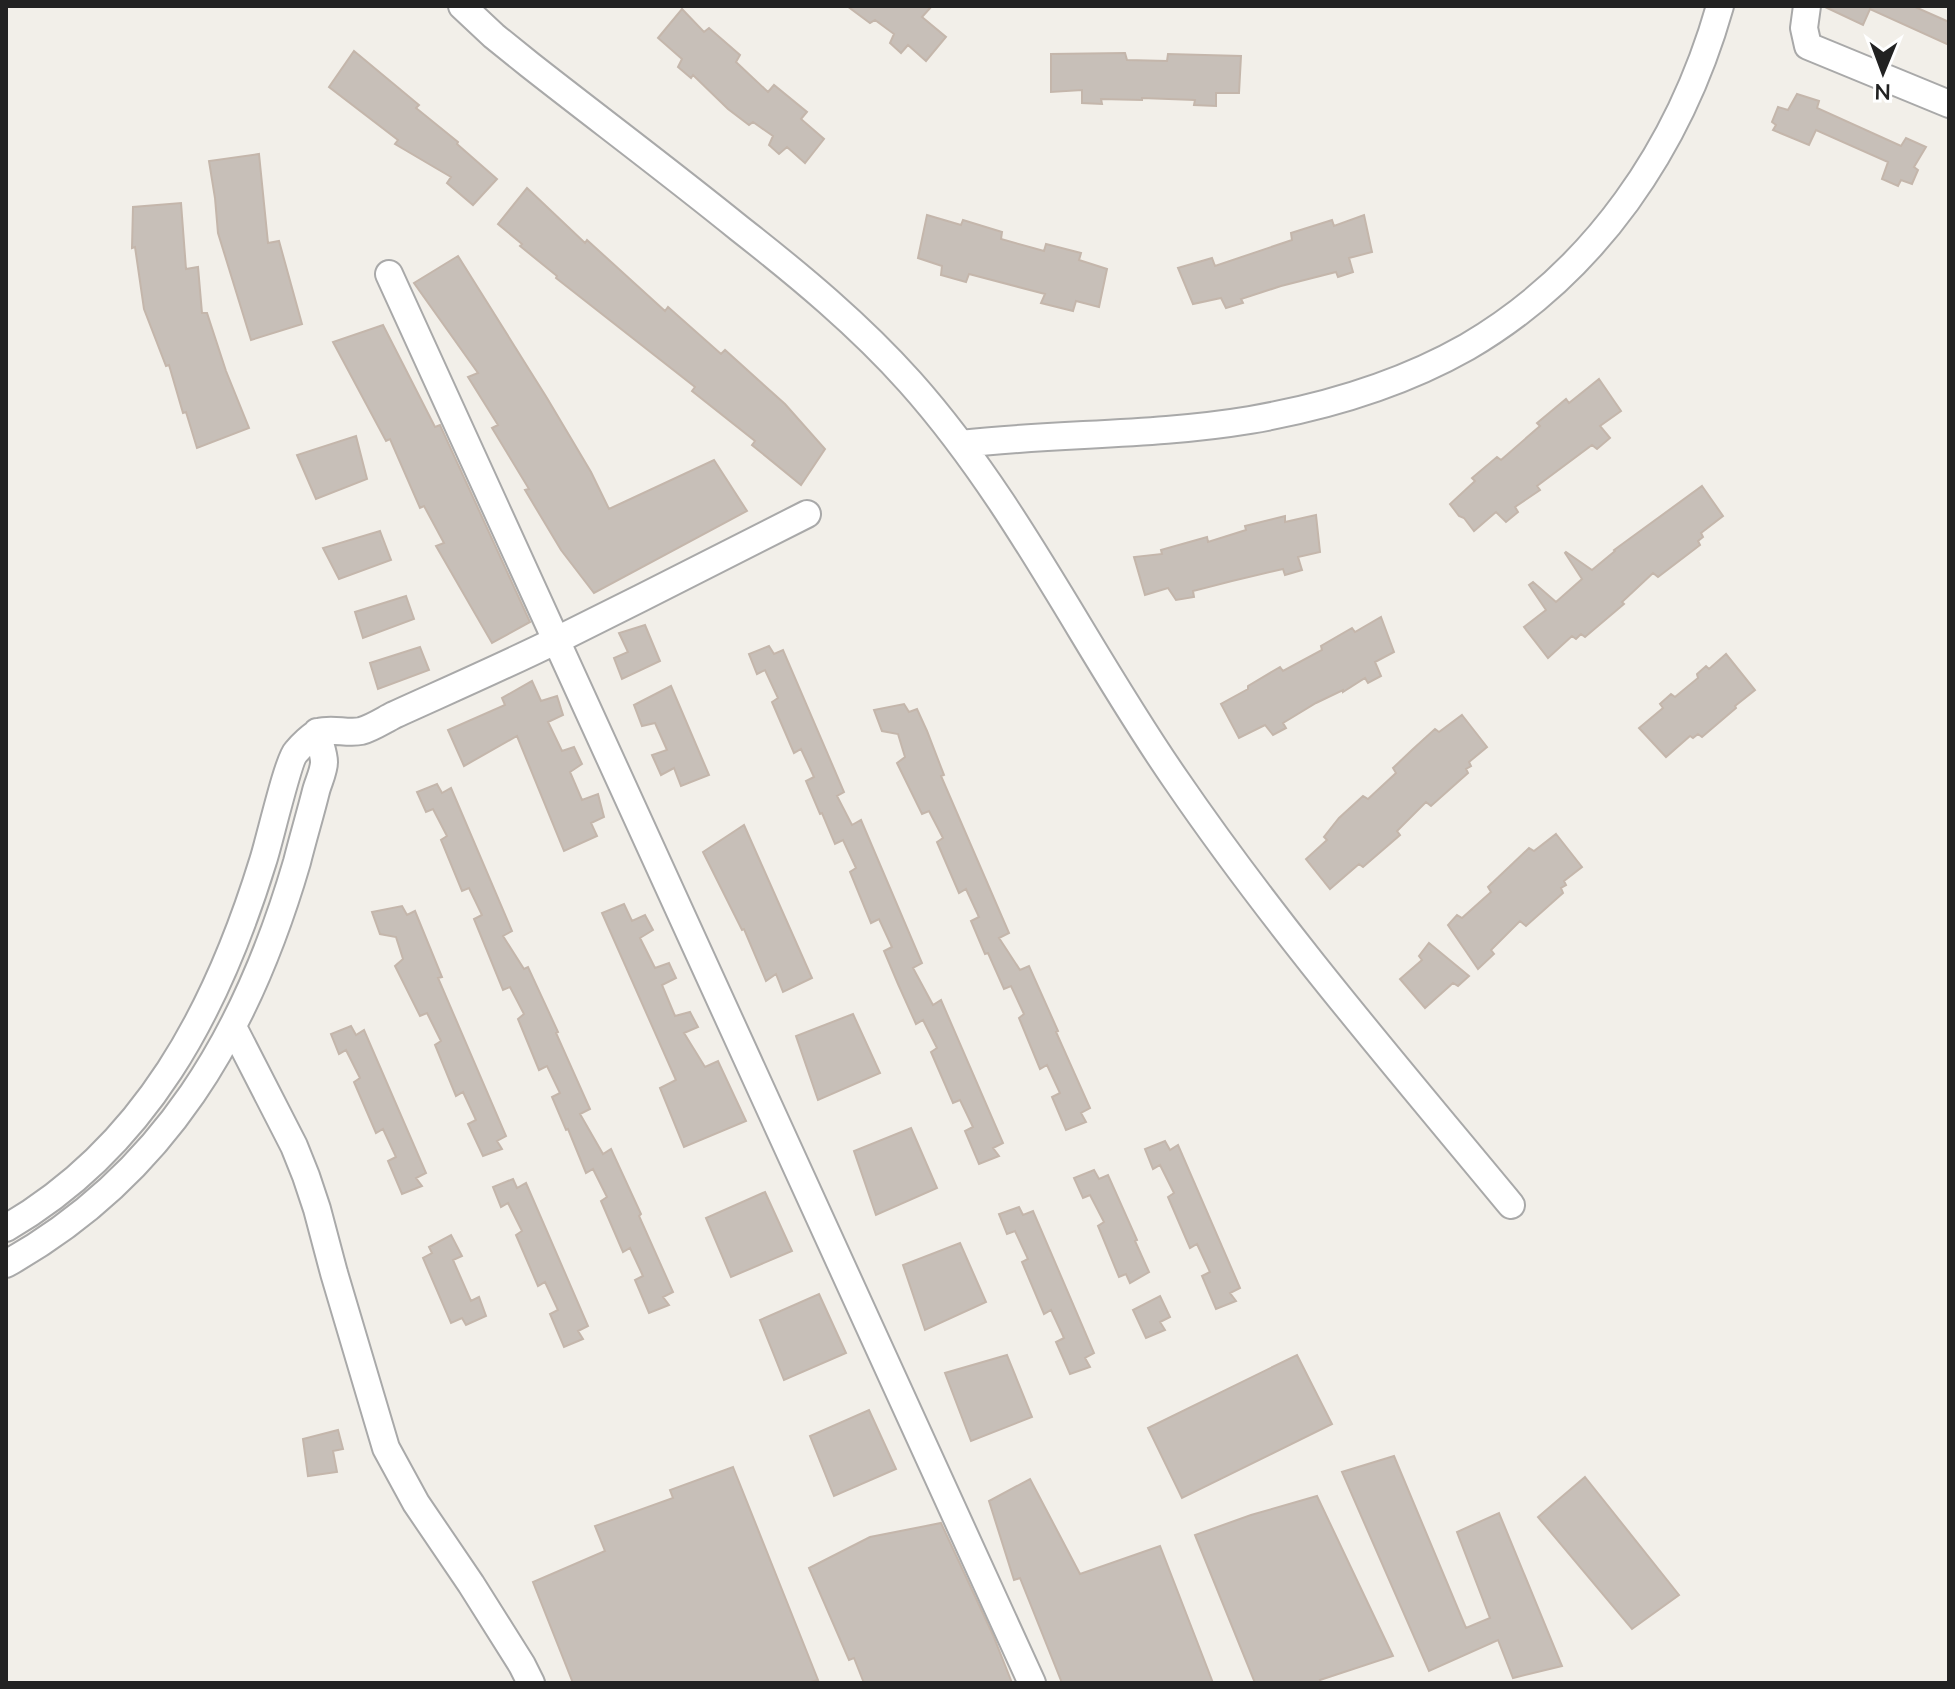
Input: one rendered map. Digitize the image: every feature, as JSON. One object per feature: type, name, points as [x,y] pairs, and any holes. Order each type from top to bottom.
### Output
[{"type":"street","points":[[462,6],[494,36],[719,211],[835,307],[904,376],[961,444],[1008,512],[1141,727],[1221,844],[1356,1018],[1511,1205]]},
{"type":"street","points":[[961,444],[1014,438],[1156,431],[1225,424],[1285,413],[1322,405],[1395,381],[1466,347],[1512,317],[1566,271],[1627,201],[1655,160],[1683,107],[1710,43],[1720,6]]},
{"type":"street","points":[[1807,6],[1804,28],[1808,46],[1949,104]]},
{"type":"street","points":[[389,274],[1032,1683]]},
{"type":"street","points":[[6,1228],[48,1200],[112,1144],[139,1114],[185,1048],[237,938],[264,860],[293,755],[317,732],[362,731],[556,640],[807,514]]},
{"type":"street","points":[[6,1264],[67,1226],[135,1167],[190,1100],[233,1027],[267,950],[302,841],[324,763],[317,732]]},
{"type":"street","points":[[233,1027],[294,1146],[306,1176],[386,1448],[416,1503],[471,1584],[531,1683]]},
{"type":"building","points":[[847,6],[932,6],[922,17],[946,37],[926,61],[908,45],[901,53],[890,43],[894,34],[875,20],[870,23]]},
{"type":"building","points":[[1823,6],[1913,6],[1949,22],[1949,45],[1870,9],[1863,25]]},
{"type":"building","points":[[682,9],[704,32],[709,28],[740,55],[736,62],[768,92],[774,85],[807,112],[801,119],[824,139],[805,163],[787,147],[779,154],[769,145],[773,136],[753,122],[749,125],[693,75],[691,78],[678,67],[682,59],[658,38]]},
{"type":"building","points":[[354,51],[419,105],[416,108],[497,179],[473,205],[447,183],[451,177],[395,144],[398,140],[329,87]]},
{"type":"building","points":[[1125,53],[1127,60],[1167,61],[1168,54],[1241,56],[1239,93],[1216,93],[1216,106],[1194,105],[1195,100],[1142,98],[1101,99],[1102,104],[1082,103],[1082,90],[1051,92],[1051,54]]},
{"type":"building","points":[[1797,94],[1819,101],[1817,108],[1901,146],[1906,138],[1926,147],[1914,167],[1918,170],[1912,184],[1901,180],[1898,186],[1882,179],[1888,162],[1816,130],[1809,145],[1773,130],[1776,125],[1772,122],[1778,107],[1788,110]]},
{"type":"building","points":[[259,154],[268,243],[279,241],[302,324],[251,340],[218,233],[209,161]]},
{"type":"building","points":[[527,188],[585,243],[587,240],[665,311],[668,307],[721,354],[725,350],[785,404],[825,449],[801,485],[752,445],[755,441],[692,391],[695,387],[556,278],[498,224]]},
{"type":"building","points":[[181,203],[186,269],[198,267],[202,313],[207,313],[249,428],[197,448],[169,365],[166,366],[144,309],[135,247],[132,248],[133,207]]},
{"type":"building","points":[[927,215],[961,225],[963,220],[1002,232],[1001,239],[1044,251],[1046,244],[1081,253],[1079,260],[1107,269],[1099,307],[1076,301],[1073,311],[1041,303],[1045,294],[969,274],[966,282],[941,275],[942,266],[918,258]]},
{"type":"building","points":[[1364,215],[1372,252],[1349,258],[1353,272],[1338,277],[1336,272],[1281,286],[1241,299],[1243,303],[1226,308],[1221,298],[1193,304],[1178,268],[1212,258],[1215,266],[1292,240],[1291,233],[1332,220],[1334,226]]},
{"type":"building","points":[[458,256],[547,398],[609,509],[714,460],[747,511],[594,593],[561,550],[492,428],[498,425],[468,377],[478,373],[414,283]]},
{"type":"building","points":[[383,325],[435,427],[440,425],[530,622],[492,643],[436,546],[444,543],[424,506],[420,508],[390,439],[386,441],[333,342]]},
{"type":"building","points":[[1599,379],[1621,411],[1600,426],[1610,438],[1597,449],[1592,445],[1537,486],[1540,490],[1515,507],[1518,512],[1506,522],[1496,512],[1474,531],[1450,504],[1475,481],[1472,478],[1497,457],[1501,460],[1540,426],[1537,423],[1566,399],[1569,403]]},
{"type":"building","points":[[356,436],[367,479],[316,499],[297,455]]},
{"type":"building","points":[[1702,486],[1723,516],[1701,533],[1700,545],[1658,577],[1653,573],[1622,602],[1624,604],[1585,637],[1581,634],[1576,639],[1572,636],[1548,658],[1524,627],[1546,610],[1529,585],[1533,582],[1556,602],[1582,579],[1566,552],[1592,570],[1614,550]]},
{"type":"building","points":[[1316,515],[1320,552],[1298,557],[1302,570],[1285,575],[1283,569],[1232,581],[1193,591],[1194,597],[1176,600],[1168,588],[1145,595],[1134,557],[1162,554],[1161,550],[1207,537],[1208,542],[1246,530],[1245,526],[1285,516],[1285,522]]},
{"type":"building","points":[[380,531],[391,560],[339,579],[323,548]]},
{"type":"building","points":[[406,596],[414,619],[363,638],[355,612]]},
{"type":"building","points":[[1381,617],[1394,652],[1375,662],[1381,676],[1368,683],[1365,678],[1343,692],[1316,703],[1283,723],[1286,728],[1273,735],[1265,725],[1239,738],[1221,704],[1280,667],[1283,671],[1322,650],[1321,646],[1352,628],[1355,632]]},
{"type":"building","points":[[645,625],[660,661],[622,679],[614,658],[628,652],[619,633]]},
{"type":"building","points":[[769,646],[774,654],[783,650],[844,792],[837,796],[852,825],[861,820],[922,963],[913,968],[933,1005],[941,1000],[1003,1143],[993,1148],[999,1156],[979,1164],[965,1131],[973,1127],[960,1100],[953,1103],[931,1052],[937,1048],[923,1020],[916,1024],[884,951],[892,947],[879,919],[871,923],[850,872],[856,868],[843,840],[835,844],[820,814],[806,781],[814,777],[801,749],[794,753],[772,702],[778,698],[765,670],[757,674],[749,654]]},
{"type":"building","points":[[420,647],[429,670],[378,689],[370,663]]},
{"type":"building","points":[[1726,654],[1755,690],[1702,737],[1698,734],[1693,738],[1690,736],[1666,757],[1639,728],[1663,708],[1660,704],[1671,694],[1675,697],[1698,678],[1697,674],[1706,666],[1709,669]]},
{"type":"building","points":[[532,681],[541,701],[557,696],[563,715],[548,722],[562,751],[574,747],[582,764],[570,772],[582,800],[598,794],[604,817],[591,823],[597,836],[564,851],[517,736],[464,766],[448,730],[505,705],[502,698]]},
{"type":"building","points":[[671,686],[709,775],[681,786],[674,768],[661,775],[652,755],[667,750],[655,723],[642,726],[634,705]]},
{"type":"building","points":[[904,704],[909,712],[917,709],[927,731],[944,775],[941,776],[1009,933],[999,938],[1020,970],[1029,966],[1058,1031],[1090,1108],[1081,1113],[1086,1122],[1066,1130],[1052,1097],[1060,1093],[1047,1065],[1040,1069],[1019,1018],[1024,1014],[1011,986],[1004,989],[988,953],[985,954],[971,921],[979,917],[966,889],[959,893],[937,842],[943,838],[929,811],[922,814],[897,763],[905,757],[898,734],[882,731],[874,710]]},
{"type":"building","points":[[1462,715],[1487,747],[1469,762],[1468,773],[1431,806],[1426,802],[1397,831],[1400,835],[1363,867],[1359,864],[1330,889],[1306,859],[1327,840],[1324,837],[1339,818],[1363,796],[1368,799],[1396,773],[1393,768],[1413,749],[1435,729],[1439,732]]},
{"type":"building","points":[[437,784],[442,793],[451,788],[512,931],[503,936],[524,969],[528,967],[558,1032],[590,1109],[580,1114],[603,1154],[611,1149],[641,1214],[639,1216],[673,1292],[663,1297],[669,1305],[649,1313],[635,1280],[643,1276],[630,1248],[623,1252],[601,1201],[607,1197],[593,1169],[586,1173],[566,1130],[552,1097],[560,1093],[547,1066],[539,1070],[518,1019],[524,1014],[510,987],[503,990],[474,919],[482,915],[469,888],[462,891],[441,840],[447,836],[433,809],[426,812],[417,792]]},
{"type":"building","points":[[744,825],[812,978],[783,992],[776,974],[766,981],[744,929],[703,852]]},
{"type":"building","points":[[1556,834],[1582,867],[1564,881],[1566,885],[1561,888],[1563,893],[1526,926],[1520,921],[1491,950],[1494,954],[1478,969],[1448,925],[1457,915],[1462,918],[1491,892],[1488,887],[1529,848],[1534,851]]},
{"type":"building","points":[[624,904],[632,921],[645,915],[653,930],[640,938],[655,968],[669,963],[676,978],[662,985],[675,1016],[690,1012],[698,1027],[684,1033],[705,1067],[718,1061],[746,1121],[684,1147],[660,1088],[676,1080],[602,913]]},
{"type":"building","points":[[402,906],[407,915],[415,911],[442,977],[438,978],[506,1136],[497,1141],[502,1149],[483,1156],[468,1124],[476,1120],[463,1092],[456,1096],[435,1045],[441,1041],[427,1013],[420,1016],[395,966],[403,959],[396,937],[380,934],[372,912]]},
{"type":"building","points":[[1429,943],[1469,976],[1458,986],[1453,983],[1425,1008],[1400,979],[1422,960],[1419,956]]},
{"type":"building","points":[[853,1014],[880,1073],[818,1100],[796,1036]]},
{"type":"building","points":[[351,1026],[356,1035],[364,1030],[426,1173],[416,1178],[422,1186],[402,1194],[388,1161],[396,1157],[383,1129],[376,1133],[354,1082],[360,1078],[346,1050],[339,1054],[331,1034]]},
{"type":"building","points":[[911,1128],[937,1188],[876,1215],[854,1151]]},
{"type":"building","points":[[1165,1141],[1170,1150],[1178,1145],[1240,1288],[1230,1293],[1236,1301],[1216,1309],[1202,1276],[1210,1272],[1197,1244],[1190,1248],[1168,1197],[1174,1193],[1160,1165],[1153,1169],[1145,1149]]},
{"type":"building","points":[[1094,1170],[1099,1179],[1108,1175],[1149,1272],[1130,1283],[1126,1274],[1119,1277],[1098,1226],[1104,1222],[1090,1195],[1083,1198],[1074,1178]]},
{"type":"building","points":[[513,1179],[517,1188],[526,1183],[588,1326],[578,1331],[583,1339],[564,1347],[550,1314],[558,1310],[545,1282],[538,1286],[516,1235],[522,1231],[508,1203],[501,1207],[493,1187]]},
{"type":"building","points":[[765,1192],[792,1251],[731,1277],[706,1218]]},
{"type":"building","points":[[1019,1207],[1023,1215],[1033,1211],[1094,1353],[1085,1358],[1090,1367],[1070,1374],[1056,1342],[1064,1338],[1051,1310],[1044,1314],[1022,1262],[1028,1259],[1015,1231],[1007,1234],[999,1214]]},
{"type":"building","points":[[451,1235],[462,1256],[453,1260],[471,1301],[479,1297],[486,1316],[466,1325],[462,1318],[451,1323],[423,1258],[432,1253],[429,1247]]},
{"type":"building","points":[[960,1243],[986,1302],[925,1330],[903,1265]]},
{"type":"building","points":[[819,1294],[846,1353],[784,1380],[760,1320]]},
{"type":"building","points":[[1160,1296],[1170,1317],[1160,1322],[1165,1330],[1146,1338],[1133,1310]]},
{"type":"building","points":[[1007,1355],[1032,1417],[971,1441],[945,1373]]},
{"type":"building","points":[[1297,1355],[1332,1424],[1182,1498],[1148,1428]]},
{"type":"building","points":[[869,1410],[896,1469],[834,1496],[810,1436]]},
{"type":"building","points":[[338,1430],[343,1449],[333,1451],[337,1472],[308,1476],[303,1439]]},
{"type":"building","points":[[1394,1456],[1466,1628],[1490,1618],[1457,1532],[1499,1513],[1562,1666],[1513,1678],[1498,1640],[1429,1671],[1342,1472]]},
{"type":"building","points":[[733,1467],[818,1680],[807,1683],[573,1683],[533,1582],[605,1551],[595,1526],[673,1498],[670,1490]]},
{"type":"building","points":[[1585,1477],[1679,1595],[1632,1629],[1538,1517]]},
{"type":"building","points":[[1030,1479],[1080,1574],[1160,1546],[1213,1683],[1062,1683],[1020,1578],[1014,1580],[989,1501]]},
{"type":"building","points":[[1317,1496],[1393,1656],[1320,1680],[1321,1683],[1255,1683],[1195,1535]]},
{"type":"building","points":[[941,1523],[1012,1683],[864,1683],[854,1658],[849,1660],[809,1568],[870,1537]]}]
